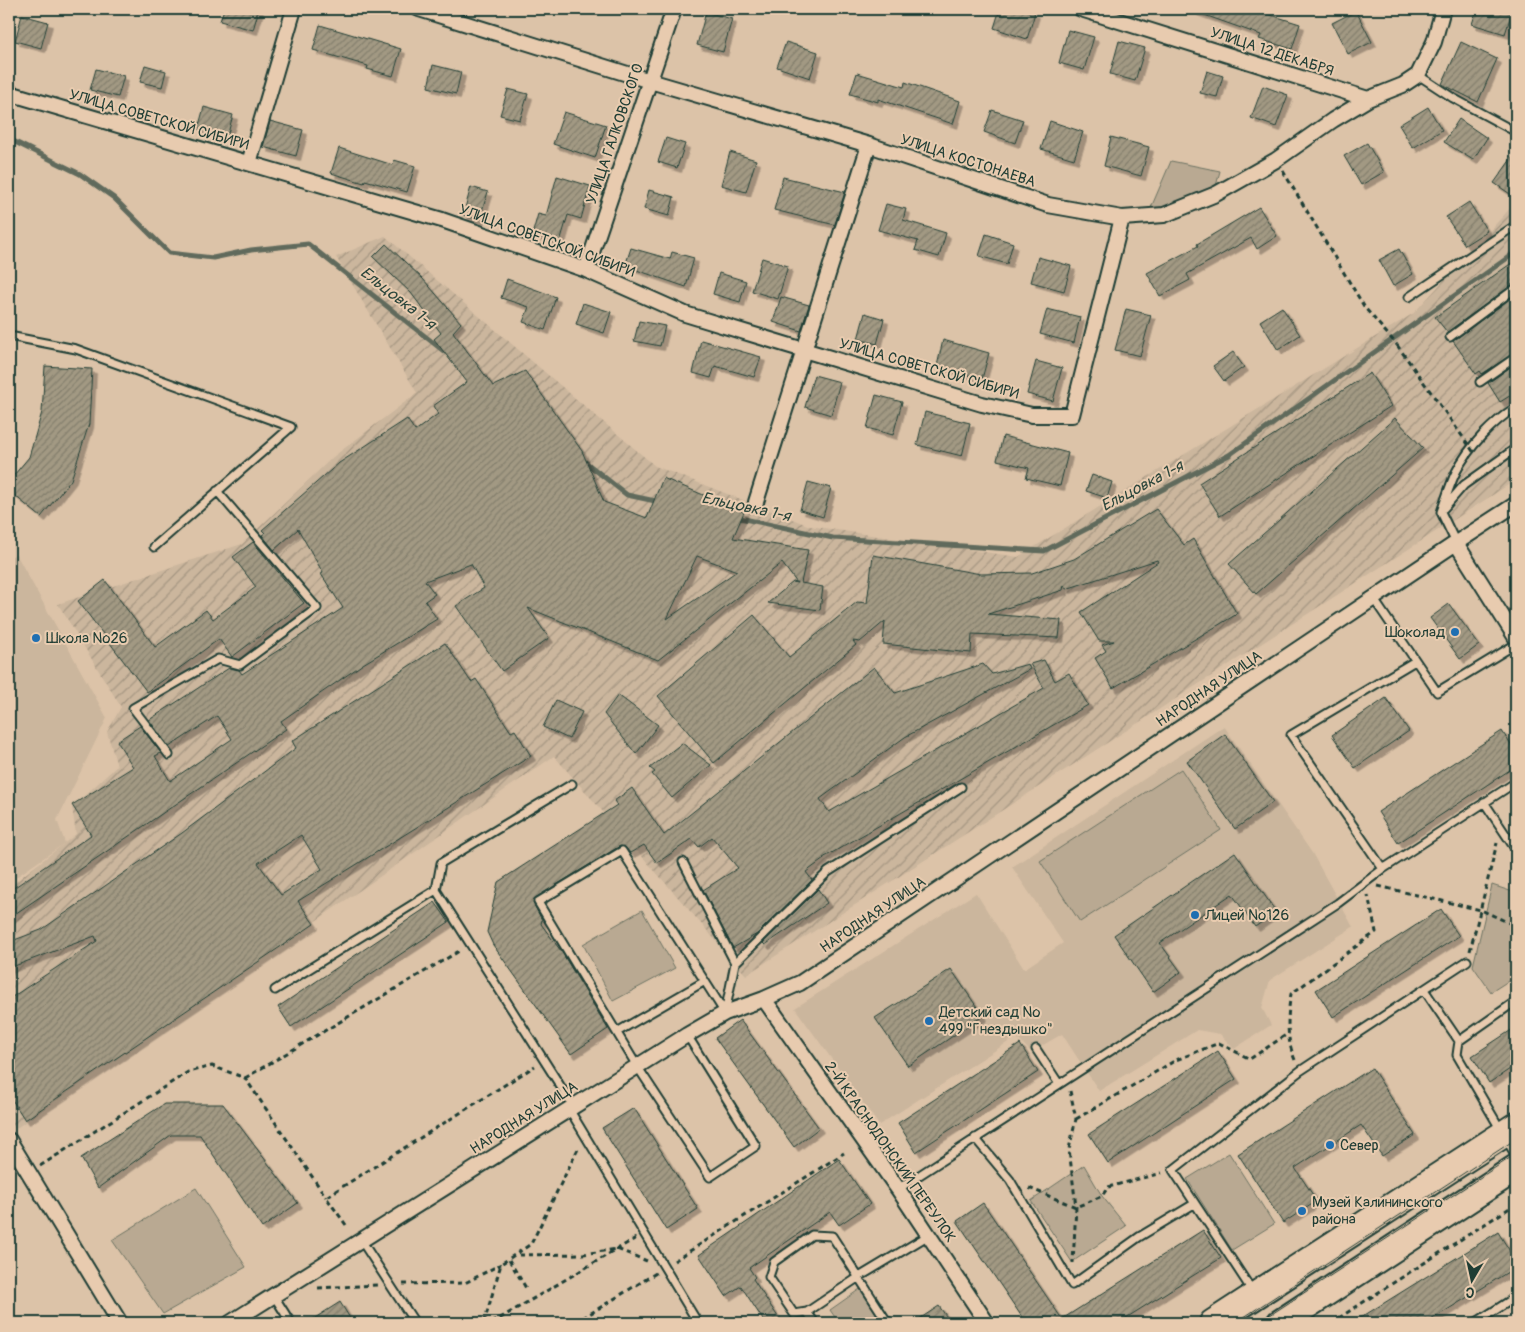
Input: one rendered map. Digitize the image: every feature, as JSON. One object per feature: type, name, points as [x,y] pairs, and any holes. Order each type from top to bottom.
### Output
[{"type":"highway","points":[[1212,1323],[1512,1138]]},
{"type":"highway","points":[[1280,1323],[1516,1168]]},
{"type":"street","points":[[249,163],[294,9]]},
{"type":"street","name":"УЛИЦА КОСТОНАЕВА","points":[[419,9],[650,82],[869,145],[1048,205],[1122,218],[1164,215],[1216,194],[1276,160],[1332,120],[1368,99],[1403,85],[1418,75]]},
{"type":"street","name":"УЛИЦА ГАЛКОВСКОГО","points":[[586,270],[674,9]]},
{"type":"street","name":"УЛИЦА 12 ДЕКАБРЯ","points":[[1081,9],[1368,99]]},
{"type":"street","points":[[1418,75],[1434,42],[1443,9]]},
{"type":"street","name":"УЛИЦА СОВЕТСКОЙ СИБИРИ","points":[[9,93],[442,220],[586,270],[685,314],[982,404],[1032,415],[1072,415],[1122,218]]},
{"type":"street","points":[[756,502],[869,145]]},
{"type":"street","name":"НАРОДНАЯ УЛИЦА","points":[[230,1323],[725,1012],[764,999],[800,983],[1516,504]]},
{"type":"street","points":[[1456,543],[1516,638]]},
{"type":"street","name":"2-Й КРАСНОДОНСКИЙ ПЕРЕУЛОК","points":[[764,999],[898,1189],[987,1323]]},
{"type":"street","points":[[9,1140],[120,1323]]},
{"type":"lane","points":[[1418,75],[1452,98],[1516,132]]},
{"type":"lane","points":[[1409,297],[1516,225]]},
{"type":"lane","points":[[1450,337],[1516,288]]},
{"type":"lane","points":[[9,336],[76,349],[291,427],[154,547]]},
{"type":"lane","points":[[1480,382],[1516,357]]},
{"type":"lane","points":[[1456,543],[1441,512],[1457,471],[1472,449],[1503,415],[1516,406]]},
{"type":"lane","points":[[1441,512],[1464,485],[1484,468],[1516,448]]},
{"type":"lane","points":[[169,755],[134,708],[218,659],[240,665],[317,608],[217,491]]},
{"type":"lane","points":[[1373,598],[1437,692],[1516,644]]},
{"type":"lane","points":[[1383,869],[1290,735],[1415,661]]},
{"type":"lane","points":[[898,1189],[1366,884],[1383,869],[1516,782]]},
{"type":"lane","points":[[572,784],[441,863],[436,890],[544,1060],[571,1108],[584,1137],[698,1323]]},
{"type":"lane","points":[[725,1012],[735,963],[828,872],[961,786]]},
{"type":"lane","points":[[1484,802],[1516,850]]},
{"type":"lane","points":[[688,1035],[756,1146],[710,1177],[637,1066],[538,902],[622,851],[725,1012]]},
{"type":"lane","points":[[683,862],[735,963]]},
{"type":"lane","points":[[275,990],[436,890]]},
{"type":"lane","points":[[1255,1295],[1173,1170],[1300,1071],[1425,991],[1467,961]]},
{"type":"lane","points":[[617,1032],[705,981]]},
{"type":"lane","points":[[1425,991],[1459,1041],[1457,1055],[1512,1138]]},
{"type":"lane","points":[[1459,1041],[1516,1001]]},
{"type":"lane","points":[[1036,1049],[1059,1084]]},
{"type":"lane","points":[[974,1138],[1010,1180],[1072,1285],[1139,1238],[1194,1204]]},
{"type":"lane","points":[[888,1323],[859,1277],[832,1236],[812,1235],[774,1262],[769,1277],[794,1314],[807,1312],[859,1277],[928,1235]]},
{"type":"lane","points":[[362,1240],[415,1323]]},
{"type":"lane","points":[[274,1296],[291,1323]]},
{"type":"lane","points":[[1475,1323],[1516,1297]]},
{"type":"lane","points":[[807,1312],[816,1323]]},
{"type":"path","points":[[1276,160],[1302,200],[1365,308],[1397,345],[1475,454]]},
{"type":"path","points":[[1467,961],[1501,825]]},
{"type":"path","points":[[1300,1071],[1293,1055],[1289,1033],[1288,1014],[1291,994],[1376,932],[1366,884],[1481,910],[1516,926]]},
{"type":"path","points":[[246,1078],[470,944]]},
{"type":"path","points":[[1076,1119],[1176,1060],[1219,1043],[1250,1059],[1289,1033]]},
{"type":"path","points":[[326,1197],[544,1060]]},
{"type":"path","points":[[29,1172],[188,1072],[212,1066],[246,1078],[346,1225]]},
{"type":"path","points":[[1068,1078],[1076,1119],[1069,1150],[1076,1207],[1072,1285]]},
{"type":"path","points":[[318,1288],[465,1282],[518,1255],[531,1244],[584,1137]]},
{"type":"path","points":[[574,1323],[844,1153]]},
{"type":"path","points":[[1010,1180],[1076,1207],[1102,1196],[1108,1187],[1173,1170]]},
{"type":"path","points":[[1331,1323],[1516,1204]]},
{"type":"path","points":[[492,1323],[643,1234]]},
{"type":"path","points":[[518,1255],[583,1254],[617,1249],[664,1268]]},
{"type":"path","points":[[509,1260],[526,1288]]},
{"type":"path","points":[[484,1323],[501,1264]]},
{"type":"shaded area","points":[[1171,161],[1220,171],[1216,186],[1186,201],[1150,210]]},
{"type":"shaded area","points":[[1516,202],[1516,480],[746,975],[554,756],[15,1129],[9,1118],[9,887],[76,834],[72,807],[117,766],[107,732],[121,707],[58,604],[242,544],[333,457],[417,393],[336,257],[385,236],[655,466],[810,526],[1018,557],[1414,313]]},
{"type":"shaded area","name":"Школа №26","points":[[16,554],[107,718],[57,820],[65,843],[9,882],[9,558]]},
{"type":"shaded area","name":"Лицей №126","points":[[1224,726],[1312,853],[1353,927],[1270,980],[1262,1008],[1271,1025],[1234,1049],[1220,1034],[1197,1030],[1099,1091],[1062,1034],[1031,1052],[1016,1037],[879,1125],[795,1008],[976,893],[1024,969],[1063,943],[1012,867]]},
{"type":"shaded area","points":[[1181,769],[1221,830],[1080,922],[1040,861]]},
{"type":"shaded area","points":[[1492,885],[1516,893],[1516,976],[1491,992],[1473,966]]},
{"type":"shaded area","points":[[642,910],[675,968],[613,1001],[583,944]]},
{"type":"shaded area","points":[[1229,1153],[1274,1224],[1232,1250],[1187,1179]]},
{"type":"shaded area","points":[[1084,1165],[1102,1196],[1126,1226],[1072,1262],[1031,1201]]},
{"type":"shaded area","points":[[196,1188],[246,1267],[163,1314],[112,1240]]},
{"type":"shaded area","points":[[860,1289],[883,1323],[839,1323],[830,1310]]},
{"type":"building","points":[[224,9],[259,9],[253,30],[220,21]]},
{"type":"building","points":[[1000,9],[1020,9],[1035,13],[1027,39],[994,28]]},
{"type":"building","points":[[1194,9],[1252,9],[1300,24],[1292,49],[1259,39],[1261,35],[1193,11]]},
{"type":"building","points":[[1477,9],[1513,9],[1505,34],[1472,24]]},
{"type":"building","points":[[1356,11],[1372,42],[1348,54],[1332,23]]},
{"type":"building","points":[[706,12],[732,19],[723,52],[697,45]]},
{"type":"building","points":[[22,15],[48,22],[41,48],[15,41]]},
{"type":"building","points":[[320,25],[401,49],[393,76],[367,69],[368,66],[313,50]]},
{"type":"building","points":[[1068,30],[1094,37],[1084,70],[1059,63]]},
{"type":"building","points":[[1119,41],[1145,48],[1135,81],[1110,74]]},
{"type":"building","points":[[786,42],[818,52],[810,78],[777,67]]},
{"type":"building","points":[[1461,42],[1497,59],[1478,102],[1442,84]]},
{"type":"building","points":[[145,65],[166,71],[162,87],[140,82]]},
{"type":"building","points":[[433,65],[461,72],[456,94],[428,87]]},
{"type":"building","points":[[96,69],[124,76],[118,97],[90,90]]},
{"type":"building","points":[[1207,71],[1223,76],[1217,97],[1200,93]]},
{"type":"building","points":[[857,73],[904,87],[905,82],[960,101],[953,124],[878,99],[878,102],[850,94]]},
{"type":"building","points":[[1263,86],[1288,95],[1276,127],[1251,118]]},
{"type":"building","points":[[508,89],[528,94],[520,120],[500,115]]},
{"type":"building","points":[[204,107],[233,115],[227,137],[198,129]]},
{"type":"building","points":[[1428,107],[1442,130],[1413,148],[1399,125]]},
{"type":"building","points":[[992,110],[1023,120],[1015,143],[984,132]]},
{"type":"building","points":[[564,112],[606,125],[595,158],[553,144]]},
{"type":"building","points":[[1459,119],[1487,138],[1473,160],[1444,142]]},
{"type":"building","points":[[270,121],[303,130],[296,156],[263,147]]},
{"type":"building","points":[[1050,121],[1083,132],[1074,159],[1041,149]]},
{"type":"building","points":[[1111,137],[1149,147],[1141,176],[1104,166]]},
{"type":"building","points":[[666,138],[685,144],[677,168],[658,162]]},
{"type":"building","points":[[1367,143],[1384,172],[1361,185],[1344,156]]},
{"type":"building","points":[[339,148],[393,165],[394,160],[415,166],[407,192],[365,180],[364,183],[331,173]]},
{"type":"building","points":[[730,152],[756,160],[746,192],[721,185]]},
{"type":"building","points":[[1516,152],[1516,198],[1494,183]]},
{"type":"building","points":[[557,176],[590,186],[581,219],[568,215],[560,242],[532,235],[538,214],[546,216]]},
{"type":"building","points":[[783,177],[845,192],[835,225],[774,210]]},
{"type":"building","points":[[471,187],[488,192],[479,220],[463,215]]},
{"type":"building","points":[[649,190],[674,197],[669,216],[644,209]]},
{"type":"building","points":[[1469,202],[1487,231],[1465,245],[1446,217]]},
{"type":"building","points":[[886,204],[906,209],[903,220],[946,233],[939,257],[915,250],[918,241],[878,230]]},
{"type":"building","points":[[1259,207],[1277,236],[1257,249],[1251,238],[1187,274],[1190,280],[1160,296],[1147,273],[1198,246],[1197,244]]},
{"type":"building","points":[[986,234],[1013,243],[1007,264],[979,256]]},
{"type":"building","points":[[386,244],[423,279],[461,323],[453,332],[493,386],[525,371],[582,451],[604,502],[647,518],[663,478],[744,512],[733,538],[808,550],[801,583],[823,587],[820,610],[768,603],[793,582],[797,583],[782,563],[658,660],[528,608],[549,638],[502,671],[456,606],[484,588],[471,564],[425,581],[435,594],[425,601],[437,619],[363,664],[281,721],[286,729],[9,918],[9,891],[91,835],[72,805],[133,767],[117,741],[140,726],[161,753],[155,756],[170,781],[232,739],[217,716],[169,747],[149,720],[229,668],[239,670],[242,674],[343,608],[321,574],[323,573],[298,529],[274,550],[262,535],[265,533],[262,530],[339,463],[407,419],[415,431],[438,414],[433,406],[467,382],[434,339],[441,333],[411,293],[373,257]],"holes":[[[697,556],[737,571],[667,619]]]},
{"type":"building","points":[[631,248],[670,259],[672,252],[694,258],[686,287],[625,266]]},
{"type":"building","points":[[1399,249],[1413,274],[1393,286],[1379,260]]},
{"type":"building","points":[[1038,257],[1071,266],[1064,291],[1031,282]]},
{"type":"building","points":[[762,258],[788,266],[778,299],[752,291]]},
{"type":"building","points":[[1516,260],[1516,283],[1447,332],[1435,317]]},
{"type":"building","points":[[719,273],[746,281],[740,302],[713,294]]},
{"type":"building","points":[[507,279],[556,297],[545,330],[523,322],[529,307],[501,298]]},
{"type":"building","points":[[1516,294],[1516,352],[1482,374],[1480,371],[1476,374],[1453,341]]},
{"type":"building","points":[[781,297],[809,305],[801,331],[773,322]]},
{"type":"building","points":[[583,303],[611,312],[604,333],[576,324]]},
{"type":"building","points":[[1282,307],[1300,335],[1278,350],[1260,321]]},
{"type":"building","points":[[1047,309],[1080,317],[1074,343],[1040,334]]},
{"type":"building","points":[[1126,309],[1151,315],[1140,356],[1115,350]]},
{"type":"building","points":[[865,313],[884,319],[877,344],[858,339]]},
{"type":"building","points":[[639,321],[665,326],[660,346],[634,341]]},
{"type":"building","points":[[701,340],[761,357],[754,377],[715,366],[711,378],[693,373]]},
{"type":"building","points":[[943,340],[989,353],[982,379],[937,366]]},
{"type":"building","points":[[1233,352],[1244,367],[1224,381],[1213,366]]},
{"type":"building","points":[[1036,361],[1062,368],[1053,401],[1027,394]]},
{"type":"building","points":[[1516,363],[1516,392],[1500,402],[1488,383]]},
{"type":"building","points":[[45,366],[92,369],[89,424],[71,480],[41,517],[9,491],[9,481],[29,457],[42,412]]},
{"type":"building","points":[[1370,373],[1391,406],[1220,516],[1199,483]]},
{"type":"building","points":[[814,375],[840,382],[831,415],[805,407]]},
{"type":"building","points":[[876,395],[902,402],[893,435],[867,428]]},
{"type":"building","points":[[925,412],[970,423],[962,456],[917,445]]},
{"type":"building","points":[[1395,418],[1423,448],[1256,594],[1229,564]]},
{"type":"building","points":[[1003,436],[1068,453],[1060,486],[1026,478],[1029,468],[997,460]]},
{"type":"building","points":[[1092,475],[1112,482],[1107,498],[1086,491]]},
{"type":"building","points":[[808,482],[831,488],[823,517],[800,510]]},
{"type":"building","points":[[1156,509],[1184,545],[1193,539],[1237,614],[1113,688],[1095,658],[1106,651],[1102,645],[1114,641],[1099,641],[1081,612],[1158,562],[1157,560],[1066,589],[1064,585],[1063,590],[988,614],[1061,620],[1059,638],[972,634],[971,653],[883,644],[885,621],[860,642],[853,641],[856,645],[714,763],[658,696],[754,615],[789,657],[857,602],[867,603],[873,555],[981,574],[1032,573],[1074,559]]},
{"type":"building","points":[[253,542],[304,603],[232,657],[219,639],[147,692],[78,601],[105,580],[155,647],[206,610],[213,619],[256,587],[233,557]]},
{"type":"building","name":"Шоколад","points":[[1449,604],[1479,645],[1460,659],[1430,618]]},
{"type":"building","points":[[445,643],[471,682],[476,679],[511,732],[515,730],[531,756],[298,901],[314,924],[25,1120],[9,1095],[9,999],[97,941],[95,936],[9,968],[9,942],[41,930],[182,833],[296,748],[292,741]],"holes":[[[301,835],[322,869],[281,895],[258,863]]]},
{"type":"building","points":[[1044,660],[1055,681],[1069,673],[1088,705],[823,858],[806,872],[812,880],[757,934],[733,948],[703,890],[738,868],[712,837],[699,847],[692,839],[657,863],[644,845],[630,853],[625,847],[620,846],[535,898],[533,903],[542,920],[541,924],[561,951],[608,1029],[571,1054],[493,945],[487,932],[498,882],[617,805],[614,801],[632,788],[664,835],[874,667],[895,693],[983,664],[992,674],[1028,664],[1030,669],[905,737],[820,799],[829,812],[1044,688],[1030,664]]},
{"type":"building","points":[[618,695],[658,725],[636,754],[604,714]]},
{"type":"building","points":[[1386,698],[1409,731],[1355,768],[1332,735]]},
{"type":"building","points":[[556,700],[582,712],[569,739],[543,727]]},
{"type":"building","points":[[1502,731],[1516,753],[1516,766],[1398,843],[1378,812]]},
{"type":"building","points":[[1225,734],[1273,802],[1235,829],[1187,761]]},
{"type":"building","points":[[682,743],[711,765],[672,798],[652,774],[655,772],[650,768]]},
{"type":"building","points":[[1235,852],[1276,912],[1255,927],[1232,894],[1160,943],[1181,972],[1153,992],[1114,935]]},
{"type":"building","points":[[818,889],[827,903],[765,945],[763,943]]},
{"type":"building","points":[[435,902],[449,922],[291,1027],[278,1007]]},
{"type":"building","points":[[1441,909],[1459,936],[1333,1017],[1316,990]]},
{"type":"building","points":[[951,969],[983,1016],[908,1066],[875,1018]]},
{"type":"building","points":[[740,1020],[819,1128],[794,1147],[715,1038]]},
{"type":"building","points":[[1516,1027],[1516,1065],[1489,1083],[1472,1056]]},
{"type":"building","points":[[1020,1044],[1038,1072],[916,1152],[898,1123]]},
{"type":"building","points":[[1218,1051],[1236,1079],[1108,1163],[1089,1134]]},
{"type":"building","points":[[1372,1068],[1415,1135],[1382,1156],[1361,1125],[1295,1168],[1317,1201],[1283,1223],[1238,1154]]},
{"type":"building","points":[[164,1104],[223,1104],[298,1203],[262,1228],[200,1135],[171,1135],[98,1188],[81,1158]]},
{"type":"building","points":[[634,1108],[698,1209],[666,1230],[602,1128]]},
{"type":"building","points":[[839,1159],[870,1204],[839,1225],[830,1212],[749,1268],[755,1277],[753,1279],[782,1323],[765,1323],[741,1286],[726,1296],[699,1255]]},
{"type":"building","points":[[983,1203],[1062,1319],[1203,1230],[1221,1258],[1118,1323],[1026,1323],[957,1221]]},
{"type":"building","points":[[1498,1232],[1516,1261],[1516,1267],[1426,1323],[1352,1323]]},
{"type":"building","points":[[340,1302],[353,1323],[307,1323]]},
{"type":"building","points":[[939,1306],[951,1323],[913,1323]]},
{"type":"waterway","name":"Ельцовка 1-я","points":[[9,139],[80,174],[114,198],[169,253],[213,258],[251,250],[308,244],[445,352]]},
{"type":"waterway","name":"Ельцовка 1-я","points":[[735,517],[833,538],[1044,551],[1229,455],[1516,252]]},
{"type":"waterway","name":"Ельцовка 1-я","points":[[584,461],[627,495],[660,502]]},
{"type":"tram line","points":[[1235,1323],[1516,1139]]},
{"type":"tram line","points":[[1258,1323],[1516,1154]]},
{"type":"place","name":"Шоколад","points":[[1455,632]]},
{"type":"place","name":"Школа №26","points":[[36,638]]},
{"type":"place","name":"Лицей №126","points":[[1195,915]]},
{"type":"place","name":"Детский сад № 499 \"Гнездышко\"","points":[[929,1021]]},
{"type":"place","name":"Север","points":[[1330,1145]]},
{"type":"place","name":"Музей Калининского района","points":[[1302,1211]]}]
